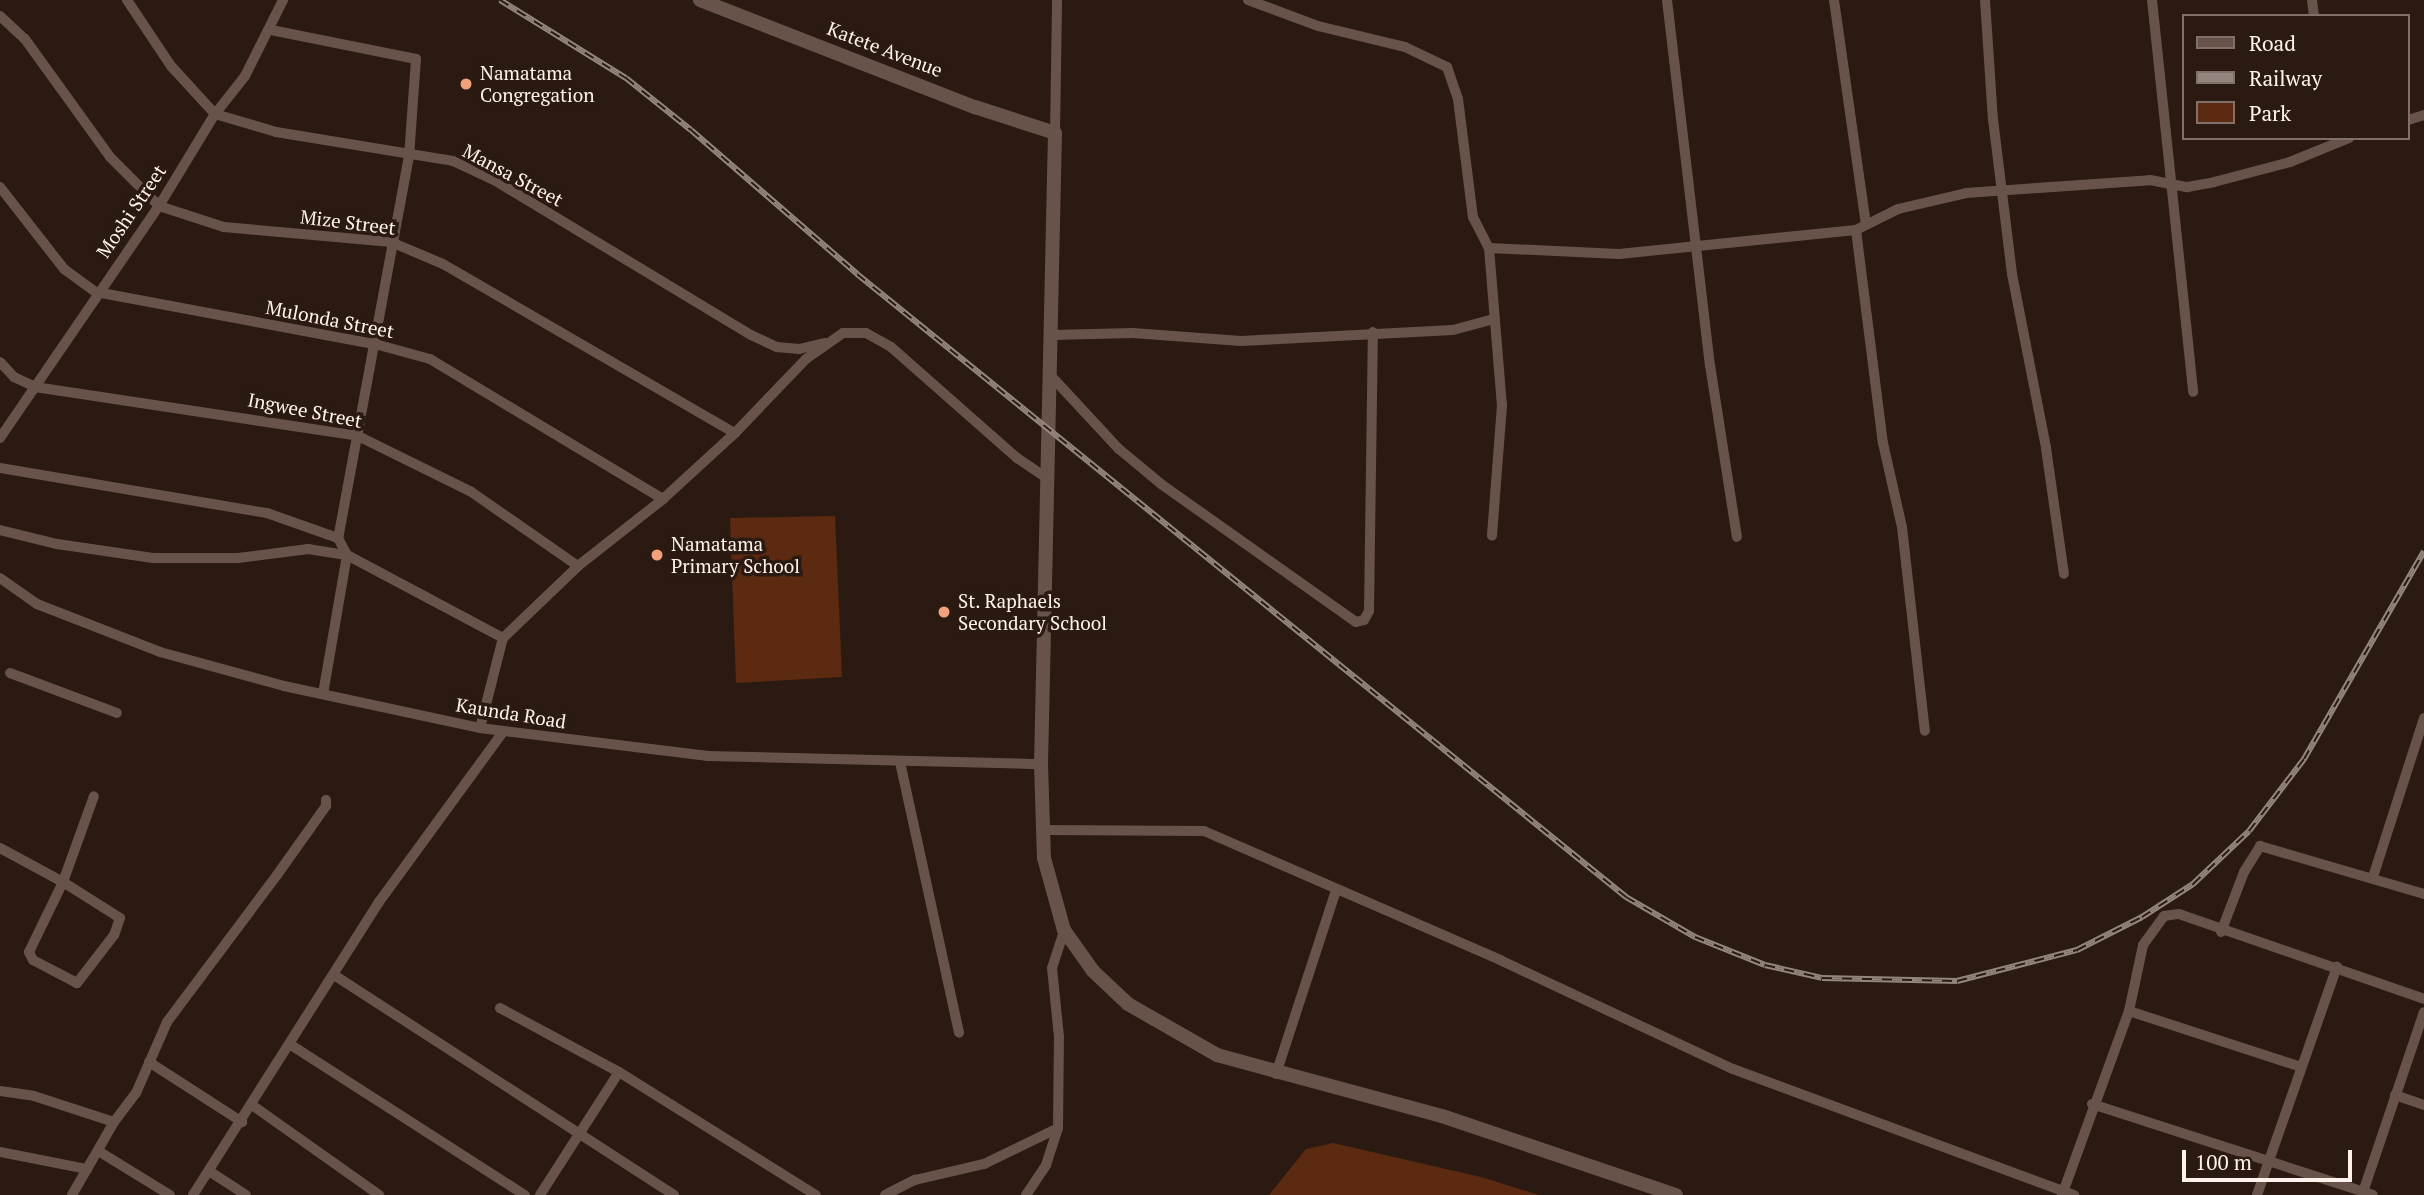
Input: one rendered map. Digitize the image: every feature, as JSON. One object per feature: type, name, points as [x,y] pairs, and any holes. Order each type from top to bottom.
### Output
[{"type":"street","points":[[127,0],[171,66],[215,114]]},
{"type":"street","name":"Moshi Street","points":[[0,438],[96,292],[159,206],[215,114],[245,76],[271,30],[282,0]]},
{"type":"street","name":"Katete Avenue","points":[[700,0],[975,107],[1055,133]]},
{"type":"street","points":[[1056,0],[1052,377],[1047,478],[1041,764],[1043,830],[1051,892],[1064,930],[1093,971],[1128,1004],[1217,1055],[1276,1074],[1442,1116],[1676,1195]]},
{"type":"street","points":[[1248,0],[1318,26],[1405,47],[1447,67],[1458,99],[1473,217],[1489,248],[1491,320],[1502,405],[1492,536]]},
{"type":"street","points":[[1667,0],[1710,365],[1737,537]]},
{"type":"street","points":[[1834,0],[1883,443],[1902,527],[1925,732]]},
{"type":"street","points":[[1985,0],[2012,274],[2046,448],[2064,574]]},
{"type":"street","points":[[2152,0],[2193,392]]},
{"type":"street","name":"Mize Street","points":[[0,16],[25,39],[119,167],[159,206],[224,227],[391,242],[455,271],[735,433]]},
{"type":"street","points":[[271,30],[416,59],[409,156],[338,538],[347,555],[323,694]]},
{"type":"street","name":"Mansa Street","points":[[215,114],[276,132],[471,168],[777,347],[799,349],[825,343],[843,332],[866,333],[891,347],[1017,458],[1047,478]]},
{"type":"street","points":[[1489,248],[1619,254],[1698,248],[1861,227],[1931,198],[2003,190],[2169,182],[2187,187],[2290,162],[2333,141]]},
{"type":"street","name":"Mulonda Street","points":[[0,187],[64,269],[96,292],[375,344],[430,359],[663,499]]},
{"type":"street","points":[[1052,335],[1133,333],[1241,341],[1373,332],[1453,330],[1491,320]]},
{"type":"street","points":[[1052,377],[1119,449],[1161,484],[1356,622],[1369,611],[1373,332]]},
{"type":"street","points":[[481,728],[503,638],[578,566],[663,499],[735,433],[825,343]]},
{"type":"street","name":"Ingwee Street","points":[[0,362],[14,377],[35,387],[358,436],[470,491],[578,566]]},
{"type":"street","points":[[0,468],[267,513],[338,538]]},
{"type":"street","points":[[0,530],[57,544],[153,558],[238,558],[308,549],[347,555],[503,638]]},
{"type":"street","name":"Kaunda Road","points":[[0,578],[37,604],[160,652],[323,694],[503,732],[708,756],[1041,764]]},
{"type":"street","points":[[10,673],[117,713]]},
{"type":"street","points":[[2373,877],[2424,718]]},
{"type":"street","points":[[193,1195],[242,1122],[379,902],[503,732]]},
{"type":"street","points":[[900,762],[958,1033]]},
{"type":"street","points":[[0,848],[63,882],[118,915],[120,922],[75,985],[33,960],[29,952],[63,882],[94,796]]},
{"type":"street","points":[[72,1195],[100,1153],[114,1122],[136,1093],[173,1013],[277,875],[326,806],[326,800]]},
{"type":"street","points":[[1043,830],[1204,831],[1755,1078],[2066,1194],[2092,1104],[2129,1011],[2143,945],[2155,923],[2164,916],[2179,914],[2221,932],[2337,967],[2424,999]]},
{"type":"street","points":[[2221,932],[2252,853],[2260,846],[2424,894]]},
{"type":"street","points":[[1276,1074],[1336,890]]},
{"type":"street","points":[[1026,1195],[1046,1165],[1058,1128],[1059,1037],[1052,968],[1064,930]]},
{"type":"street","points":[[2258,1195],[2337,967]]},
{"type":"street","points":[[334,975],[674,1195]]},
{"type":"street","points":[[500,1008],[619,1072],[816,1195]]},
{"type":"street","points":[[2129,1011],[2301,1066]]},
{"type":"street","points":[[2092,1104],[2269,1159],[2366,1194],[2395,1095],[2424,1012]]},
{"type":"street","points":[[290,1045],[525,1195]]},
{"type":"street","points":[[149,1062],[242,1122]]},
{"type":"street","points":[[540,1195],[619,1072]]},
{"type":"street","points":[[0,1091],[34,1096],[114,1122]]},
{"type":"street","points":[[2395,1095],[2424,1105]]},
{"type":"street","points":[[252,1105],[379,1195]]},
{"type":"street","points":[[885,1195],[915,1180],[984,1164],[1058,1128]]},
{"type":"street","points":[[0,1152],[87,1169]]},
{"type":"street","points":[[100,1153],[170,1195]]},
{"type":"street","points":[[209,1171],[246,1195]]},
{"type":"green space","points":[[835,516],[842,677],[736,683],[730,518]]},
{"type":"green space","points":[[1333,1143],[1481,1177],[1539,1195],[1269,1195],[1306,1149]]},
{"type":"railway","points":[[500,0],[626,78],[691,130],[857,274],[1626,897],[1695,937],[1765,965],[1822,978],[1957,981],[2077,950],[2142,917],[2193,884],[2249,831],[2304,759],[2424,551]]},
{"type":"place","name":"Namatama Congregation","points":[[466,84]]},
{"type":"place","name":"Namatama Primary School","points":[[657,555]]},
{"type":"place","name":"St. Raphaels Secondary School","points":[[944,612]]}]
